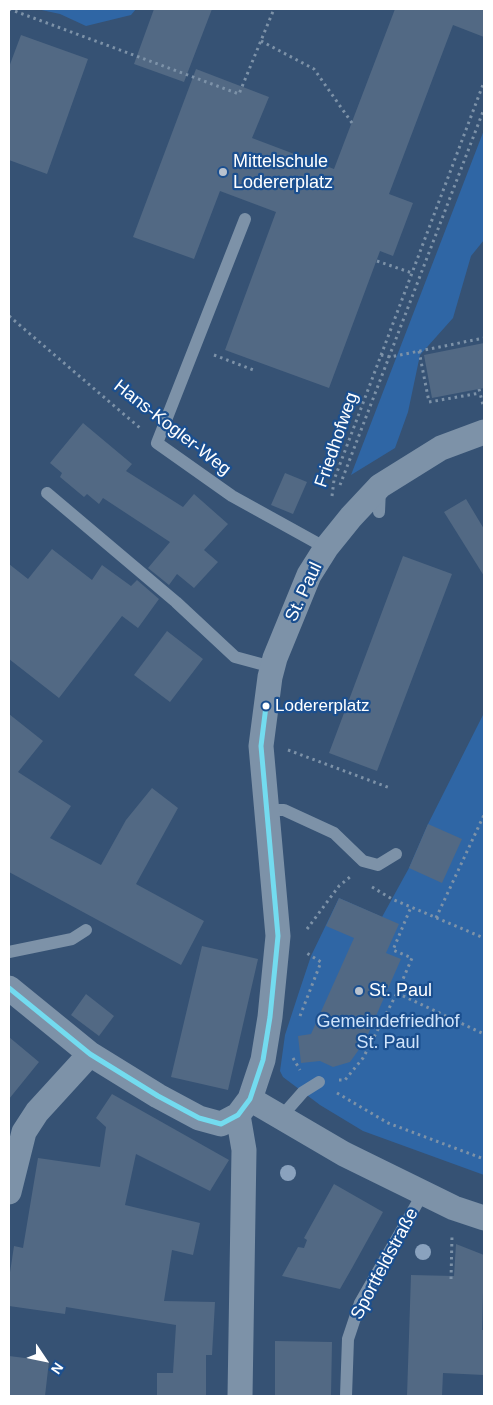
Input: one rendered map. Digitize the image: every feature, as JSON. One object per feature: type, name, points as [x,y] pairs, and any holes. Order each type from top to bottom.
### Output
[{"type":"street","name":"St. Paul","points":[[240,1396],[244,1107],[263,1060],[270,1017],[278,936],[261,746],[272,667],[309,575],[326,548],[350,517],[380,486],[441,448],[484,432]]},
{"type":"street","points":[[9,988],[90,1054],[158,1096],[199,1118],[221,1124],[244,1107]]},
{"type":"street","points":[[9,1192],[24,1132],[37,1112],[90,1054]]},
{"type":"street","name":"Sportfeldstraße","points":[[244,1107],[281,1117],[344,1154],[454,1208],[484,1218]]},
{"type":"lane","points":[[157,443],[244,220]]},
{"type":"lane","name":"Hans-Kogler-Weg","points":[[157,443],[232,496],[326,548]]},
{"type":"lane","points":[[379,512],[380,486]]},
{"type":"lane","points":[[47,493],[176,602],[235,657],[272,667]]},
{"type":"lane","points":[[267,810],[284,810],[334,833],[363,861],[378,865],[396,854]]},
{"type":"lane","points":[[9,952],[72,939],[86,930]]},
{"type":"lane","points":[[281,1117],[303,1092],[319,1082]]},
{"type":"lane","name":"Sportfeldstraße","points":[[346,1396],[348,1340],[360,1303],[423,1193]]},
{"type":"path","points":[[9,9],[240,94],[274,9]]},
{"type":"path","points":[[261,41],[314,69],[352,123]]},
{"type":"path","name":"Friedhofweg","points":[[484,82],[334,480],[331,499],[342,483],[484,108]]},
{"type":"path","points":[[475,105],[484,108]]},
{"type":"path","points":[[377,261],[412,273]]},
{"type":"path","name":"Hans-Kogler-Weg","points":[[9,316],[157,443]]},
{"type":"path","points":[[381,355],[390,357],[484,338]]},
{"type":"path","points":[[194,348],[256,370]]},
{"type":"path","points":[[420,351],[429,402],[479,391],[484,410]]},
{"type":"path","points":[[285,749],[390,788]]},
{"type":"path","points":[[436,918],[484,815]]},
{"type":"path","points":[[306,931],[339,886],[352,876],[359,880]]},
{"type":"path","points":[[366,884],[411,907],[484,938]]},
{"type":"path","points":[[319,1082],[345,1080],[363,1058],[397,993],[412,958],[393,950],[411,907]]},
{"type":"path","points":[[298,1019],[320,962],[311,956]]},
{"type":"path","points":[[397,993],[484,1034]]},
{"type":"path","points":[[293,1053],[294,1062],[302,1072],[388,1122],[484,1159]]},
{"type":"path","points":[[451,1249],[453,1261],[451,1279]]},
{"type":"green space","points":[[37,9],[136,9],[131,15],[86,26],[60,14]]},
{"type":"green space","points":[[484,130],[484,240],[471,256],[453,318],[420,355],[408,412],[395,448],[351,475]]},
{"type":"green space","name":"Gemeindefriedhof St. Paul","points":[[484,713],[484,1175],[363,1131],[320,1105],[283,1077],[280,1071],[285,1035],[311,956],[339,898],[382,917],[409,868],[428,824]]},
{"type":"building","points":[[154,9],[212,9],[184,82],[134,64]]},
{"type":"building","points":[[395,9],[484,9],[484,37],[453,25],[389,194],[413,203],[393,256],[380,251],[329,388],[225,350],[276,212],[220,191],[194,259],[133,237],[196,69],[269,97],[252,138],[334,169]]},
{"type":"building","points":[[21,35],[88,59],[47,174],[9,160],[9,67]]},
{"type":"building","points":[[484,343],[484,388],[432,398],[424,355]]},
{"type":"building","points":[[83,423],[132,464],[126,471],[183,507],[194,494],[228,524],[204,550],[218,562],[194,588],[177,574],[169,585],[148,568],[170,542],[103,498],[99,504],[87,494],[84,497],[60,477],[62,473],[50,463]]},
{"type":"building","points":[[285,473],[307,482],[293,514],[271,505]]},
{"type":"building","points":[[466,499],[484,529],[484,576],[444,512]]},
{"type":"building","points":[[52,549],[92,580],[102,565],[131,586],[137,580],[159,599],[138,628],[122,616],[59,698],[9,659],[9,564],[28,579]]},
{"type":"building","points":[[403,556],[452,574],[377,771],[329,753]]},
{"type":"building","points":[[167,631],[203,659],[170,702],[134,675]]},
{"type":"building","points":[[9,714],[43,741],[18,772],[71,806],[50,838],[101,865],[126,820],[152,788],[178,808],[136,884],[204,921],[181,965],[9,872]]},
{"type":"building","points":[[428,824],[462,839],[442,883],[409,868]]},
{"type":"building","name":"St. Paul","points":[[339,898],[399,924],[386,953],[401,959],[365,1041],[350,1062],[333,1067],[320,1061],[301,1063],[298,1036],[311,1034],[354,938],[326,926]]},
{"type":"building","points":[[202,946],[258,959],[228,1090],[171,1077]]},
{"type":"building","points":[[86,994],[114,1016],[99,1036],[71,1015]]},
{"type":"building","points":[[9,1037],[39,1062],[9,1099]]},
{"type":"building","points":[[112,1094],[229,1160],[210,1191],[136,1154],[125,1205],[200,1223],[193,1255],[172,1250],[164,1301],[215,1302],[212,1355],[206,1355],[206,1396],[157,1396],[157,1373],[173,1373],[176,1325],[66,1307],[65,1314],[9,1306],[9,1279],[14,1246],[23,1248],[38,1158],[100,1167],[106,1127],[96,1118]]},
{"type":"building","points":[[334,1184],[383,1212],[352,1268],[340,1289],[282,1276],[298,1247],[304,1248],[307,1240],[304,1238]]},
{"type":"building","points":[[456,1244],[484,1255],[482,1330],[484,1330],[484,1375],[443,1373],[442,1396],[407,1396],[411,1275],[454,1276]]},
{"type":"building","points":[[275,1341],[332,1342],[331,1396],[275,1396]]},
{"type":"building","points":[[9,1356],[49,1361],[45,1396],[9,1396]]},
{"type":"transit line","points":[[9,988],[90,1054],[158,1096],[199,1118],[221,1124],[238,1115],[250,1099],[263,1060],[270,1017],[278,936],[261,746],[266,706]]},
{"type":"place","name":"Mittelschule Lodererplatz","points":[[223,172]]},
{"type":"place","name":"Lodererplatz","points":[[266,706]]},
{"type":"place","name":"St. Paul","points":[[359,991]]}]
